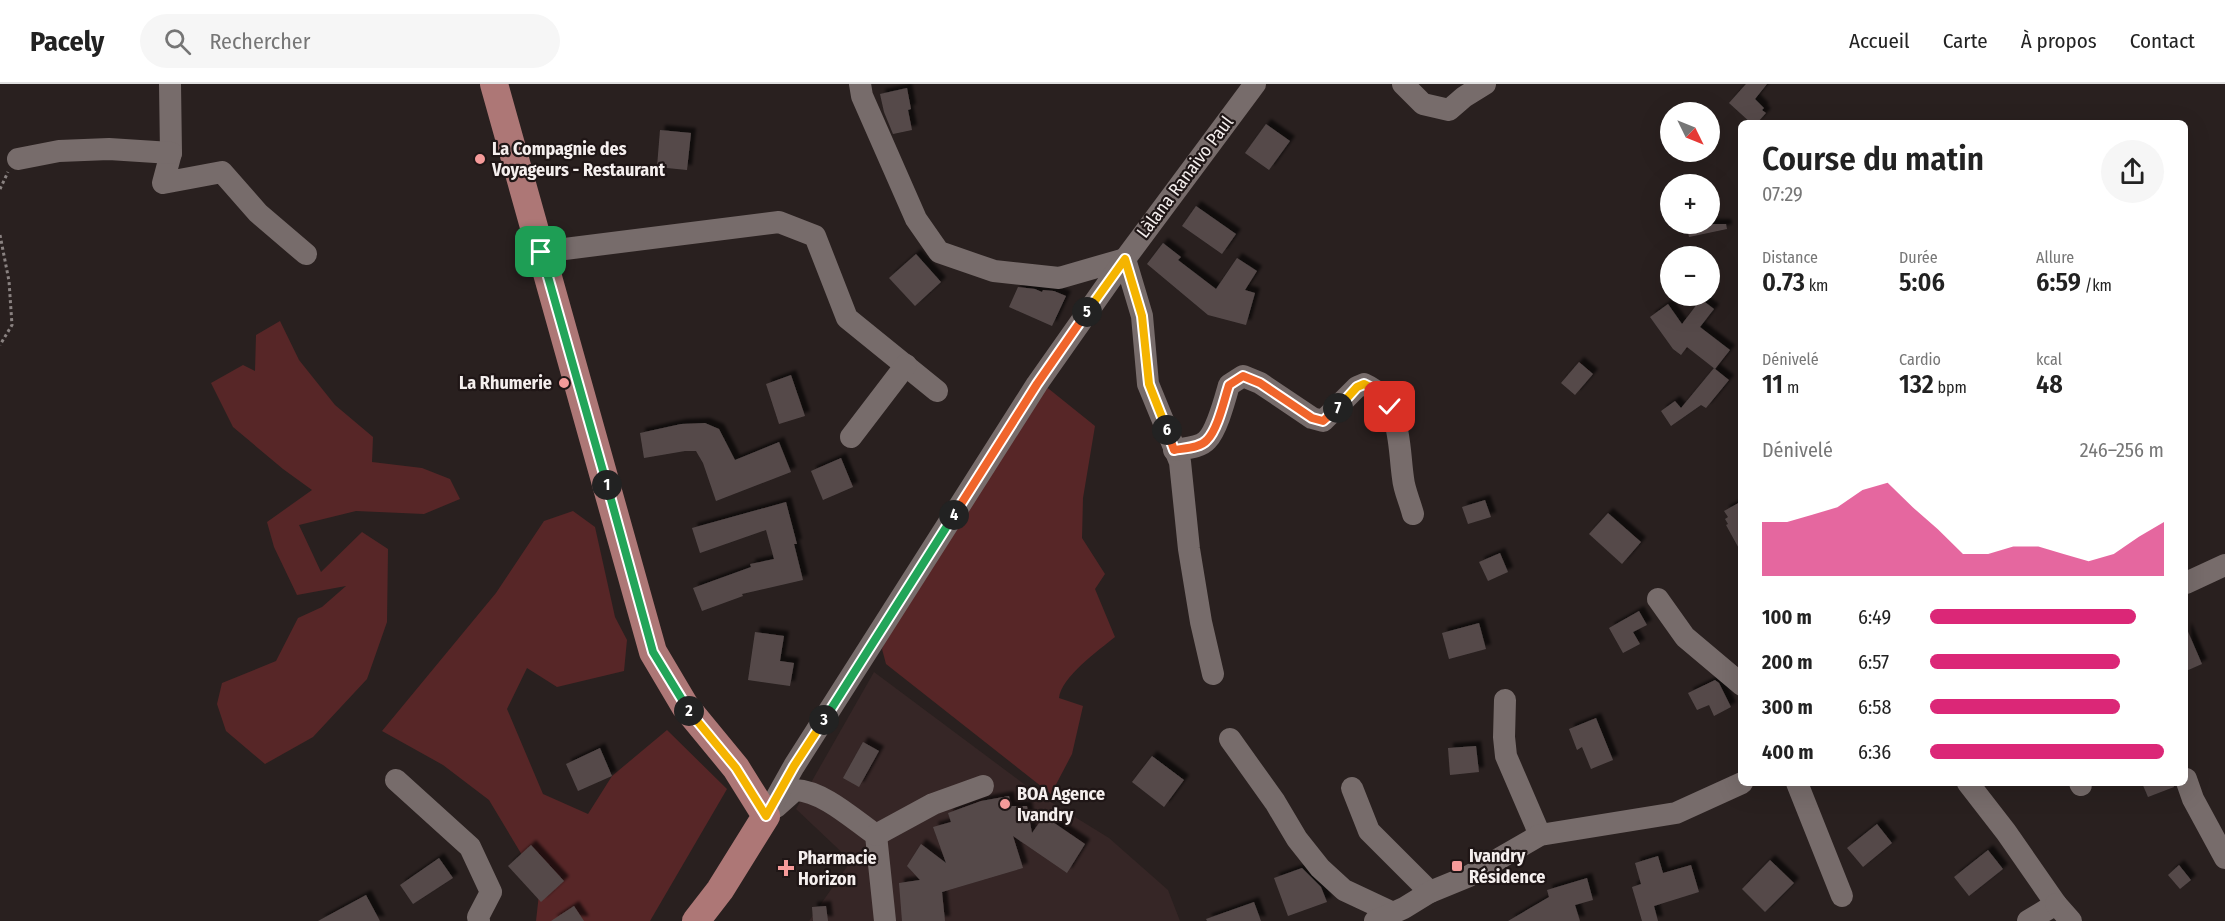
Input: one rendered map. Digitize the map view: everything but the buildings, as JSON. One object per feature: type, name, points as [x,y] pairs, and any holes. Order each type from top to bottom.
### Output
[{"type":"main road","points":[[494,84],[653,652],[685,706],[736,768],[766,816],[720,890],[696,921]]},
{"type":"street","points":[[170,84],[171,153],[163,183],[222,172],[258,213],[306,254]]},
{"type":"street","points":[[860,84],[862,96],[916,219],[939,252],[994,271],[1059,278],[1125,259],[1142,316],[1149,384],[1180,462],[1189,549],[1200,622],[1213,674]]},
{"type":"street","name":"Làlana Ranaivo Paul","points":[[766,816],[794,766],[1037,384],[1125,259],[1254,84]]},
{"type":"street","points":[[1403,84],[1423,104],[1449,110],[1485,84]]},
{"type":"street","points":[[18,159],[58,151],[109,149],[171,153]]},
{"type":"street","points":[[541,252],[779,222],[815,236],[847,318],[937,391]]},
{"type":"street","points":[[851,437],[906,365]]},
{"type":"street","points":[[1174,450],[1193,447],[1207,441],[1219,418],[1229,385],[1243,376],[1260,383],[1312,418],[1323,421],[1357,387],[1364,384],[1385,398],[1390,407],[1400,441],[1403,480],[1413,514]]},
{"type":"street","points":[[2188,582],[2225,565]]},
{"type":"street","points":[[1658,599],[1685,637],[1738,682]]},
{"type":"street","points":[[1505,700],[1506,756],[1540,835]]},
{"type":"street","points":[[1230,739],[1275,802],[1297,839],[1320,868],[1344,890],[1397,916],[1430,892],[1469,876],[1540,835],[1676,813],[1738,785]]},
{"type":"street","points":[[396,780],[470,847],[491,892],[478,917],[479,921]]},
{"type":"street","points":[[2188,785],[2193,799],[2225,858]]},
{"type":"street","points":[[876,835],[933,804],[982,786]]},
{"type":"street","points":[[1798,786],[1842,896]]},
{"type":"street","points":[[1970,786],[2065,916],[2028,921]]},
{"type":"street","points":[[1352,788],[1369,831],[1430,892]]},
{"type":"street","points":[[766,816],[795,790],[806,790],[876,835],[885,921]]},
{"type":"path","points":[[0,235],[9,281],[12,325],[0,345]]},
{"type":"shaded area","points":[[280,321],[299,360],[335,405],[373,437],[372,462],[422,468],[450,479],[460,499],[424,514],[356,511],[299,525],[321,572],[362,532],[388,549],[387,622],[367,679],[313,737],[265,764],[226,731],[217,704],[222,683],[276,661],[298,618],[322,607],[346,586],[297,595],[274,547],[267,522],[312,490],[233,427],[211,383],[243,365],[255,371],[256,335]]},
{"type":"shaded area","points":[[1044,385],[1095,426],[1083,498],[1082,538],[1105,574],[1095,589],[1115,637],[1073,673],[1061,690],[1059,698],[1083,706],[1072,754],[1051,794],[886,664],[882,649],[899,610]]},
{"type":"shaded area","points":[[573,511],[595,527],[615,617],[627,640],[624,671],[557,687],[527,668],[507,709],[543,794],[588,814],[612,776],[667,730],[727,789],[650,921],[536,921],[540,885],[489,800],[443,765],[382,731],[496,593],[544,521]]},
{"type":"shaded area","points":[[874,672],[1036,793],[1109,838],[1168,890],[1180,921],[809,921],[851,861],[796,809]]},
{"type":"place","name":"La Compagnie des Voyageurs - Restaurant","points":[[480,159]]},
{"type":"place","name":"La Rhumerie","points":[[564,383]]},
{"type":"place","name":"BOA Agence Ivandry","points":[[1005,804]]},
{"type":"place","name":"Ivandry Résidence","points":[[1457,866]]},
{"type":"place","name":"Pharmacie Horizon","points":[[786,868]]},
{"type":"route","points":[[541,252],[653,652],[685,706],[736,768],[766,816],[794,766],[1037,384],[1125,259],[1142,316],[1149,384],[1174,450],[1193,447],[1207,441],[1219,418],[1229,385],[1243,376],[1260,383],[1312,418],[1323,421],[1357,387],[1364,384],[1385,398],[1390,407]]}]
